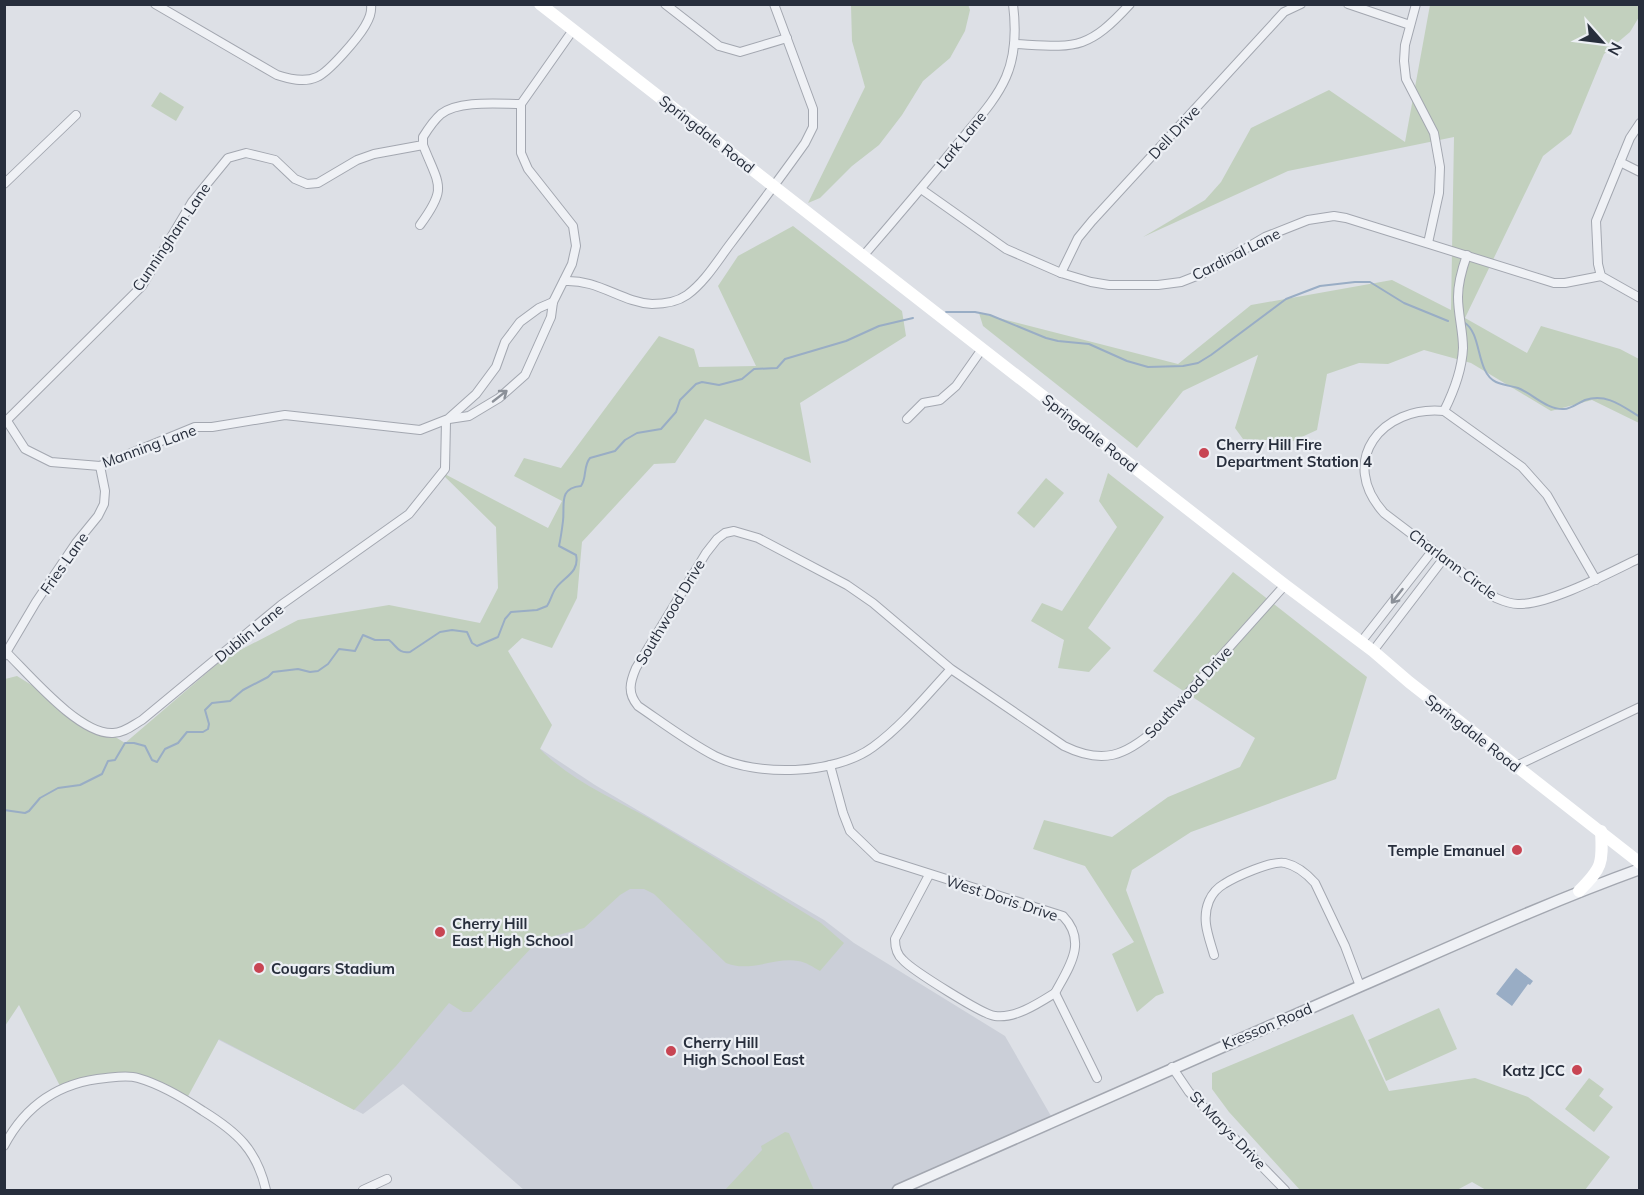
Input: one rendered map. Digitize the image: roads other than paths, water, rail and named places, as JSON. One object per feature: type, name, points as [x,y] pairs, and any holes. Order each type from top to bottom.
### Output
[{"type":"main road","name":"Springdale Road","points":[[540,4],[1285,585],[1373,651],[1408,682],[1640,863]]},
{"type":"main road","points":[[1579,891],[1600,866],[1603,853],[1601,831]]},
{"type":"street","points":[[155,4],[289,80],[308,80],[327,70],[364,28],[370,16],[371,4]]},
{"type":"street","points":[[665,4],[719,46],[740,52],[787,38]]},
{"type":"street","points":[[564,281],[590,282],[643,303],[677,301],[700,282],[774,186],[805,143],[813,127],[813,109],[774,4]]},
{"type":"street","name":"Lark Lane","points":[[864,255],[993,100],[1006,77],[1012,58],[1015,22],[1013,4]]},
{"type":"street","points":[[1014,44],[1065,47],[1081,44],[1108,28],[1130,4]]},
{"type":"street","name":"Dell Drive","points":[[1061,273],[1078,238],[1092,221],[1284,12],[1301,4]]},
{"type":"street","points":[[1348,4],[1410,25]]},
{"type":"street","points":[[1416,4],[1405,45],[1406,79],[1434,133],[1440,167],[1439,193],[1428,243]]},
{"type":"street","points":[[420,225],[435,204],[439,192],[423,145],[423,137],[431,125],[440,114],[452,107],[521,104],[573,30]]},
{"type":"street","name":"Manning Lane","points":[[6,422],[24,449],[51,462],[100,466],[195,427],[212,427],[285,415],[420,430],[447,420],[469,416],[499,398],[525,375],[551,317],[552,302],[572,264],[576,246],[573,226],[528,169],[521,153],[521,104]]},
{"type":"street","points":[[4,184],[76,115]]},
{"type":"street","points":[[1640,123],[1630,138],[1596,221],[1598,264],[1601,276],[1640,298]]},
{"type":"street","name":"Cunningham Lane","points":[[6,422],[142,286],[192,202],[228,159],[246,153],[275,160],[295,179],[308,184],[318,183],[357,160],[374,154],[423,145]]},
{"type":"street","points":[[1620,162],[1640,171]]},
{"type":"street","name":"Cardinal Lane","points":[[921,189],[1006,249],[1061,273],[1109,285],[1158,285],[1181,282],[1204,273],[1265,237],[1308,220],[1334,216],[1554,283],[1601,276]]},
{"type":"street","points":[[1467,255],[1459,281],[1458,298],[1463,348],[1461,362],[1456,386],[1444,411],[1522,467],[1547,495],[1596,580]]},
{"type":"street","name":"Manning Lane","points":[[447,420],[476,394],[496,367],[506,342],[519,322],[538,308],[552,302]]},
{"type":"street","points":[[907,419],[923,403],[940,400],[956,386],[982,349]]},
{"type":"street","name":"Charlann Circle","points":[[1444,411],[1416,413],[1385,426],[1380,431],[1366,456],[1364,467],[1367,489],[1374,502],[1384,513],[1496,598],[1518,604],[1534,603],[1596,580],[1640,558]]},
{"type":"street","name":"Dublin Lane","points":[[6,653],[46,693],[92,729],[114,733],[125,730],[142,720],[281,605],[409,514],[445,469],[447,420]]},
{"type":"street","name":"Fries Lane","points":[[6,653],[36,602],[76,543],[98,516],[104,504],[105,491],[100,466]]},
{"type":"street","name":"Southwood Drive","points":[[951,669],[900,725],[872,748],[849,760],[797,770],[772,770],[740,764],[716,756],[638,706],[633,700],[630,683],[636,668],[706,553],[717,539],[725,533],[734,531],[751,535],[846,585],[873,603],[951,669],[1064,746],[1092,757],[1107,756],[1123,752],[1139,744],[1156,729],[1285,585]]},
{"type":"street","points":[[1361,642],[1434,550]]},
{"type":"street","points":[[1373,651],[1444,558]]},
{"type":"street","points":[[1516,766],[1640,707]]},
{"type":"street","points":[[830,765],[843,813],[850,831],[858,841],[877,857],[929,875],[895,939],[895,946],[904,962],[977,1009],[993,1016],[1016,1013],[1056,993],[1097,1078]]},
{"type":"street","points":[[1214,955],[1204,921],[1209,900],[1214,891],[1224,883],[1274,863],[1284,863],[1300,869],[1315,884],[1345,946],[1360,986]]},
{"type":"street","name":"Kresson Road","points":[[898,1191],[1173,1067],[1579,891],[1640,869]]},
{"type":"street","name":"West Doris Drive","points":[[929,875],[1063,916],[1075,934],[1076,947],[1056,993]]},
{"type":"street","name":"St Marys Drive","points":[[1173,1067],[1189,1092],[1285,1191]]},
{"type":"street","points":[[4,1146],[30,1109],[43,1098],[61,1088],[87,1080],[137,1078],[186,1100],[238,1136],[255,1160],[266,1191]]},
{"type":"street","points":[[363,1191],[387,1179]]},
{"type":"water","points":[[1516,968],[1533,981],[1530,985],[1528,984],[1512,1006],[1496,994]]},
{"type":"waterway","points":[[946,312],[975,312],[990,315],[1046,338],[1089,344],[1127,361],[1148,367],[1198,363],[1286,299],[1320,286],[1370,282],[1404,303],[1448,321]]},
{"type":"waterway","points":[[4,810],[25,813],[40,798],[58,788],[80,785],[102,774],[108,761],[115,760],[125,743],[145,746],[152,760],[157,762],[165,749],[178,743],[187,732],[203,732],[208,729],[205,710],[212,703],[230,701],[243,690],[273,672],[298,669],[318,671],[328,664],[339,649],[355,651],[363,635],[375,640],[389,640],[400,651],[406,652],[410,652],[440,632],[452,630],[467,632],[472,643],[477,646],[498,637],[505,619],[511,612],[537,610],[547,606],[556,588],[574,570],[576,555],[559,546],[564,498],[569,490],[581,486],[590,458],[615,451],[625,440],[637,433],[661,429],[676,412],[680,400],[696,384],[702,382],[719,385],[742,379],[754,369],[777,368],[785,359],[846,341],[879,326],[913,318]]},
{"type":"waterway","points":[[1465,323],[1474,336],[1485,371],[1496,382],[1518,388],[1558,409],[1567,409],[1585,400],[1600,398],[1614,402],[1640,417]]},
{"type":"place","name":"Cherry Hill Fire Department Station 4","points":[[1204,453]]},
{"type":"place","name":"Temple Emanuel","points":[[1517,850]]},
{"type":"place","name":"Cherry Hill East High School","points":[[440,932]]},
{"type":"place","name":"Cougars Stadium","points":[[259,968]]},
{"type":"place","name":"Cherry Hill High School East","points":[[671,1051]]},
{"type":"place","name":"Katz JCC","points":[[1577,1070]]}]
